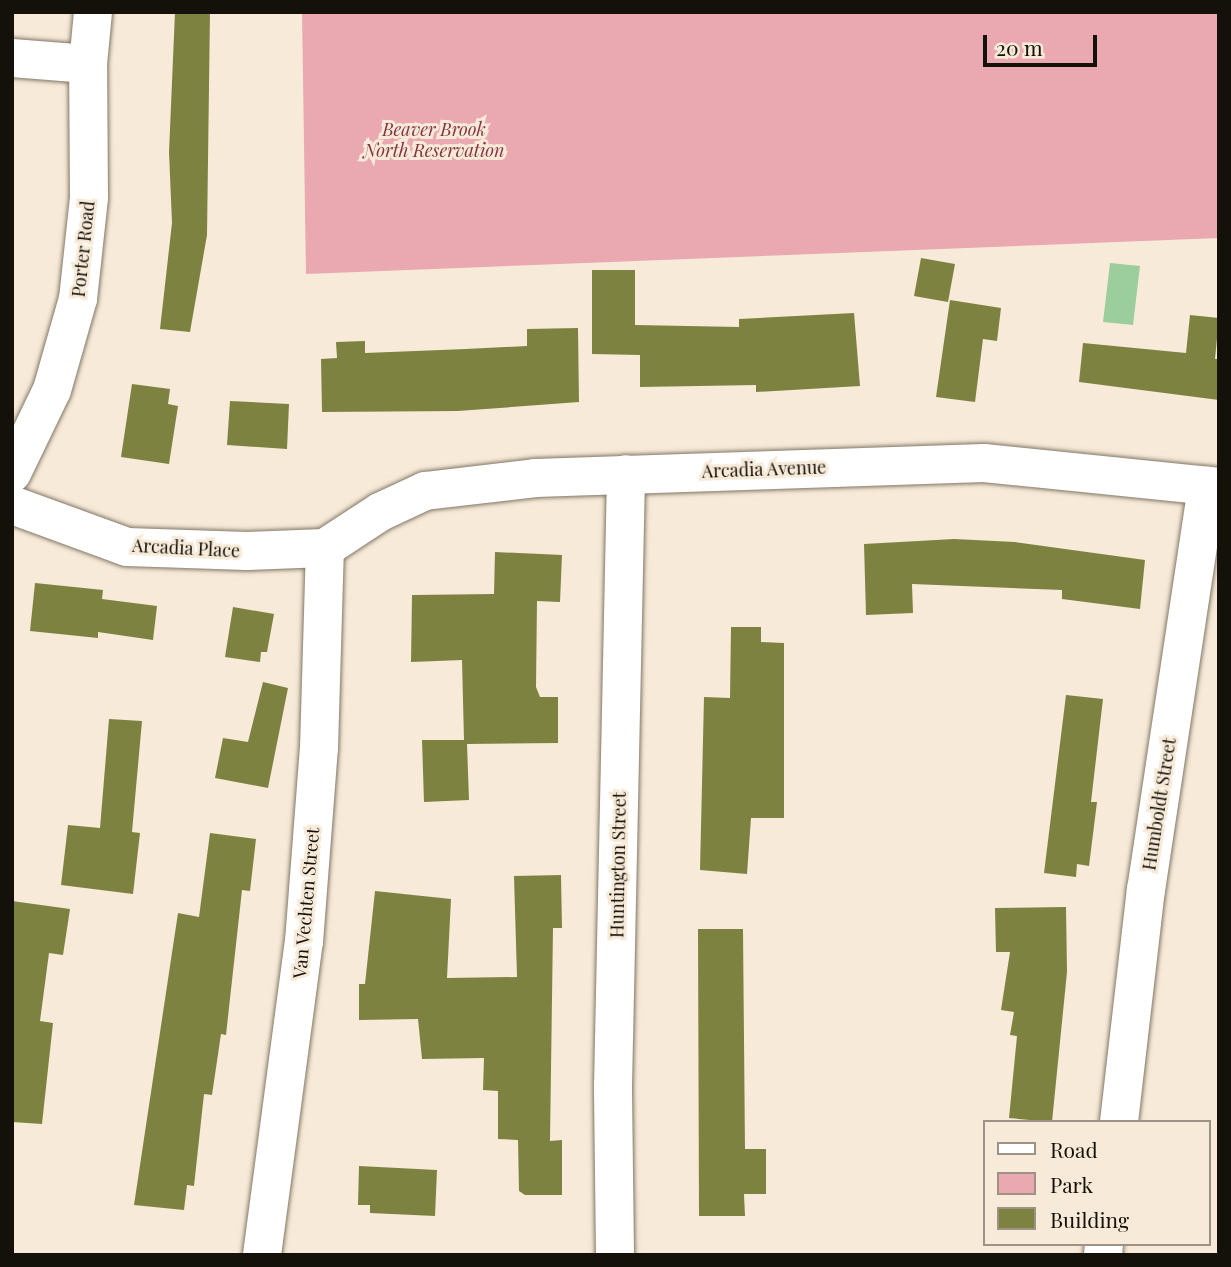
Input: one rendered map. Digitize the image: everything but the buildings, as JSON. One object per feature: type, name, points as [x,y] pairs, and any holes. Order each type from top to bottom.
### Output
[{"type":"street","name":"Porter Road","points":[[12,473],[52,390],[78,299],[89,197],[88,64],[93,12]]},
{"type":"street","points":[[12,58],[88,64]]},
{"type":"street","name":"Arcadia Avenue","points":[[325,548],[380,512],[425,491],[535,478],[984,463],[1213,487]]},
{"type":"street","name":"Huntington Street","points":[[615,1255],[613,1072],[626,474]]},
{"type":"street","name":"Humboldt Street","points":[[1119,1120],[1146,890],[1213,487]]},
{"type":"street","name":"Arcadia Place","points":[[12,505],[127,547],[247,551],[325,548]]},
{"type":"street","name":"Van Vechten Street","points":[[262,1255],[304,942],[319,748],[325,548]]},
{"type":"green space","name":"Beaver Brook North Reservation","points":[[302,12],[1219,12],[1219,238],[306,274]]},
{"type":"shaded area","points":[[1110,263],[1140,266],[1133,325],[1103,322]]}]
